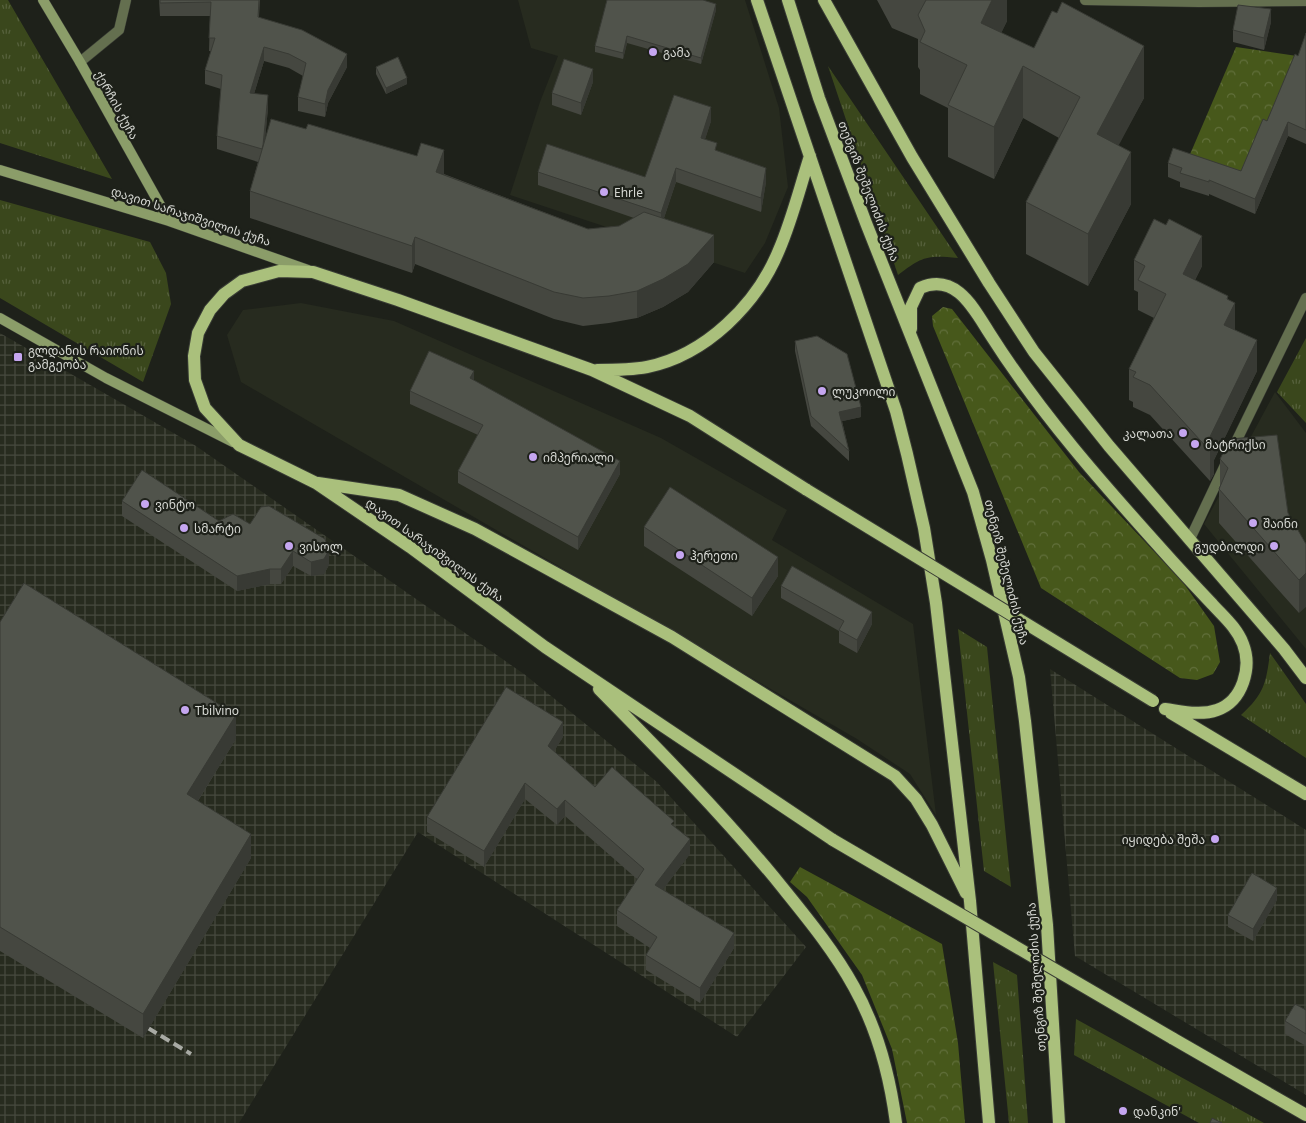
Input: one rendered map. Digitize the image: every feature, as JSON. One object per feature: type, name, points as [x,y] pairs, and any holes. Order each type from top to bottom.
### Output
[{"type":"main road","name":"ქერჩის ქუჩა","points":[[43,0],[80,62],[169,222]]},
{"type":"main road","points":[[757,0],[896,411],[924,528],[936,603],[970,901],[989,1123]]},
{"type":"main road","name":"თენგიზ შეშელიძის ქუჩა","points":[[788,0],[819,98],[911,339],[973,492],[992,560],[1019,677],[1025,721],[1047,925],[1058,1123]]},
{"type":"main road","points":[[824,0],[912,157],[1034,352],[1109,446],[1284,649],[1306,678]]},
{"type":"main road","points":[[592,370],[648,367],[667,360],[696,348],[734,316],[751,299],[770,270],[779,251],[796,203],[810,156]]},
{"type":"main road","name":"დავით სარაჯიშვილის ქუჩა","points":[[0,170],[169,222],[398,300],[592,370],[690,416],[1165,709]]},
{"type":"main road","points":[[240,445],[206,408],[195,380],[194,356],[198,333],[210,310],[224,294],[242,281],[279,271],[313,272]]},
{"type":"main road","points":[[911,339],[911,307],[920,288],[929,284],[940,284],[951,287],[959,292],[970,302],[1033,397],[1083,460],[1235,629],[1246,653],[1247,668],[1237,695],[1222,707],[1210,712],[1189,713],[1165,709]]},
{"type":"main road","name":"დავით სარაჯიშვილის ქუჩა","points":[[0,318],[106,378],[316,483],[404,543],[545,647],[833,840],[1306,1115]]},
{"type":"main road","points":[[316,483],[399,495],[475,529],[672,637],[895,776],[916,799],[932,825],[970,901]]},
{"type":"main road","points":[[578,668],[684,775],[753,852],[826,944],[855,987],[876,1036],[893,1097],[896,1123]]},
{"type":"main road","points":[[1165,709],[1306,794]]},
{"type":"street","points":[[80,62],[118,30],[126,0]]},
{"type":"street","points":[[1085,0],[1306,1]]},
{"type":"street","points":[[1287,2],[1306,6]]},
{"type":"street","points":[[1190,539],[1306,298]]},
{"type":"shaded area","points":[[518,0],[745,0],[779,108],[788,187],[765,243],[745,273],[510,195],[540,102],[558,56],[531,48]]},
{"type":"shaded area","points":[[301,303],[394,321],[661,438],[787,510],[772,540],[913,624],[936,815],[910,774],[857,739],[241,382],[227,335],[243,310]]},
{"type":"shaded area","points":[[0,333],[196,446],[524,674],[657,782],[806,947],[737,1037],[418,832],[239,1123],[0,1123]]},
{"type":"shaded area","points":[[1275,392],[1306,433],[1306,649],[1204,524]]},
{"type":"shaded area","points":[[1050,669],[1306,830],[1306,1095],[1075,956]]},
{"type":"green space","points":[[0,0],[8,0],[112,179],[0,143]]},
{"type":"green space","points":[[1236,47],[1297,56],[1240,179],[1188,159]]},
{"type":"green space","points":[[828,66],[958,258],[926,258],[898,275]]},
{"type":"green space","points":[[0,200],[150,242],[166,273],[171,304],[143,382],[0,298]]},
{"type":"green space","points":[[943,307],[952,309],[1079,472],[1182,581],[1214,626],[1220,662],[1213,674],[1197,680],[1180,678],[1041,588],[933,326],[932,316]]},
{"type":"green space","points":[[1306,338],[1306,423],[1277,392]]},
{"type":"green space","points":[[958,629],[987,647],[1011,887],[984,871]]},
{"type":"green space","points":[[1270,653],[1306,704],[1306,758],[1241,715],[1255,701],[1263,688]]},
{"type":"green space","points":[[800,867],[942,944],[958,1043],[965,1123],[907,1123],[892,1049],[862,975],[807,897],[790,882]]},
{"type":"green space","points":[[993,962],[1017,975],[1028,1123],[1009,1123]]},
{"type":"green space","points":[[1076,1019],[1264,1123],[1199,1123],[1074,1055]]},
{"type":"building","points":[[160,0],[259,0],[258,17],[302,30],[347,54],[328,90],[325,104],[298,97],[306,63],[289,54],[264,47],[250,93],[268,95],[262,149],[217,136],[222,75],[205,70],[215,38],[209,38],[211,2],[160,3]]},
{"type":"building","points":[[607,0],[703,0],[716,4],[701,58],[627,36],[623,53],[595,46]]},
{"type":"building","points":[[926,0],[992,0],[981,23],[1034,48],[1052,11],[1057,13],[1062,2],[1144,46],[1097,134],[1131,152],[1088,234],[1026,202],[1080,97],[1023,66],[994,127],[948,105],[967,65],[920,42],[925,31],[918,15]]},
{"type":"building","points":[[1238,5],[1271,9],[1264,38],[1233,30]]},
{"type":"building","points":[[1306,33],[1306,130],[1288,122],[1255,199],[1209,180],[1209,182],[1180,173],[1182,168],[1168,163],[1173,148],[1241,171],[1263,119],[1267,121],[1295,54],[1298,56]]},
{"type":"building","points":[[398,57],[407,78],[386,88],[376,67]]},
{"type":"building","points":[[564,59],[593,69],[581,103],[552,93]]},
{"type":"building","points":[[674,95],[711,107],[701,138],[717,143],[715,150],[766,168],[761,198],[676,168],[661,213],[538,172],[547,144],[645,177]]},
{"type":"building","points":[[271,119],[306,129],[308,124],[417,156],[421,143],[444,150],[436,172],[588,229],[619,226],[644,212],[714,235],[688,264],[663,279],[637,291],[583,298],[554,292],[415,237],[412,246],[250,191]]},
{"type":"building","points":[[1154,219],[1166,225],[1169,219],[1202,236],[1183,274],[1228,296],[1227,299],[1235,303],[1224,325],[1257,340],[1206,445],[1214,444],[1210,451],[1150,385],[1133,377],[1136,372],[1129,369],[1166,294],[1138,280],[1145,266],[1134,260]]},
{"type":"building","points":[[817,336],[847,354],[861,407],[839,412],[849,451],[811,416],[795,341]]},
{"type":"building","points":[[429,351],[474,371],[470,378],[620,461],[578,537],[458,471],[483,425],[410,391]]},
{"type":"building","points":[[1277,435],[1288,513],[1306,544],[1306,573],[1299,580],[1219,489],[1228,468],[1220,459],[1230,439]]},
{"type":"building","points":[[142,470],[219,521],[233,514],[250,524],[261,507],[269,506],[325,539],[329,550],[324,559],[311,562],[293,551],[281,569],[270,569],[237,576],[122,501]]},
{"type":"building","points":[[670,487],[778,557],[752,598],[644,527]]},
{"type":"building","points":[[792,566],[872,612],[857,640],[839,630],[844,621],[781,586]]},
{"type":"building","points":[[24,583],[236,715],[187,794],[251,834],[143,1014],[0,927],[0,622]]},
{"type":"building","points":[[506,687],[563,722],[548,746],[595,787],[612,767],[674,821],[671,824],[690,839],[655,885],[734,933],[700,988],[646,955],[657,937],[617,910],[644,869],[565,800],[557,809],[525,783],[484,851],[427,817]]},
{"type":"building","points":[[1252,873],[1277,888],[1253,929],[1228,915]]},
{"type":"building","points":[[1295,1004],[1306,1010],[1306,1034],[1285,1021]]},
{"type":"building","points":[[1212,1118],[1222,1123],[1210,1123]]},
{"type":"railway","points":[[148,1028],[191,1054]]},
{"type":"place","name":"გამა","points":[[653,52]]},
{"type":"place","name":"Ehrle","points":[[604,192]]},
{"type":"place","name":"გლდანის რაიონის გამგეობა","points":[[18,357]]},
{"type":"place","name":"ლუკოილი","points":[[822,391]]},
{"type":"place","name":"კალათა","points":[[1183,433]]},
{"type":"place","name":"მატრიქსი","points":[[1195,444]]},
{"type":"place","name":"იმპერიალი","points":[[533,457]]},
{"type":"place","name":"ვინტო","points":[[145,504]]},
{"type":"place","name":"შაინი","points":[[1253,523]]},
{"type":"place","name":"სმარტი","points":[[184,528]]},
{"type":"place","name":"ვისოლ","points":[[289,546]]},
{"type":"place","name":"გუდბილდი","points":[[1274,546]]},
{"type":"place","name":"ჰერეთი","points":[[680,555]]},
{"type":"place","name":"Tbilvino","points":[[185,710]]},
{"type":"place","name":"იყიდება შეშა","points":[[1215,839]]},
{"type":"place","name":"დანკინ'","points":[[1123,1111]]}]
